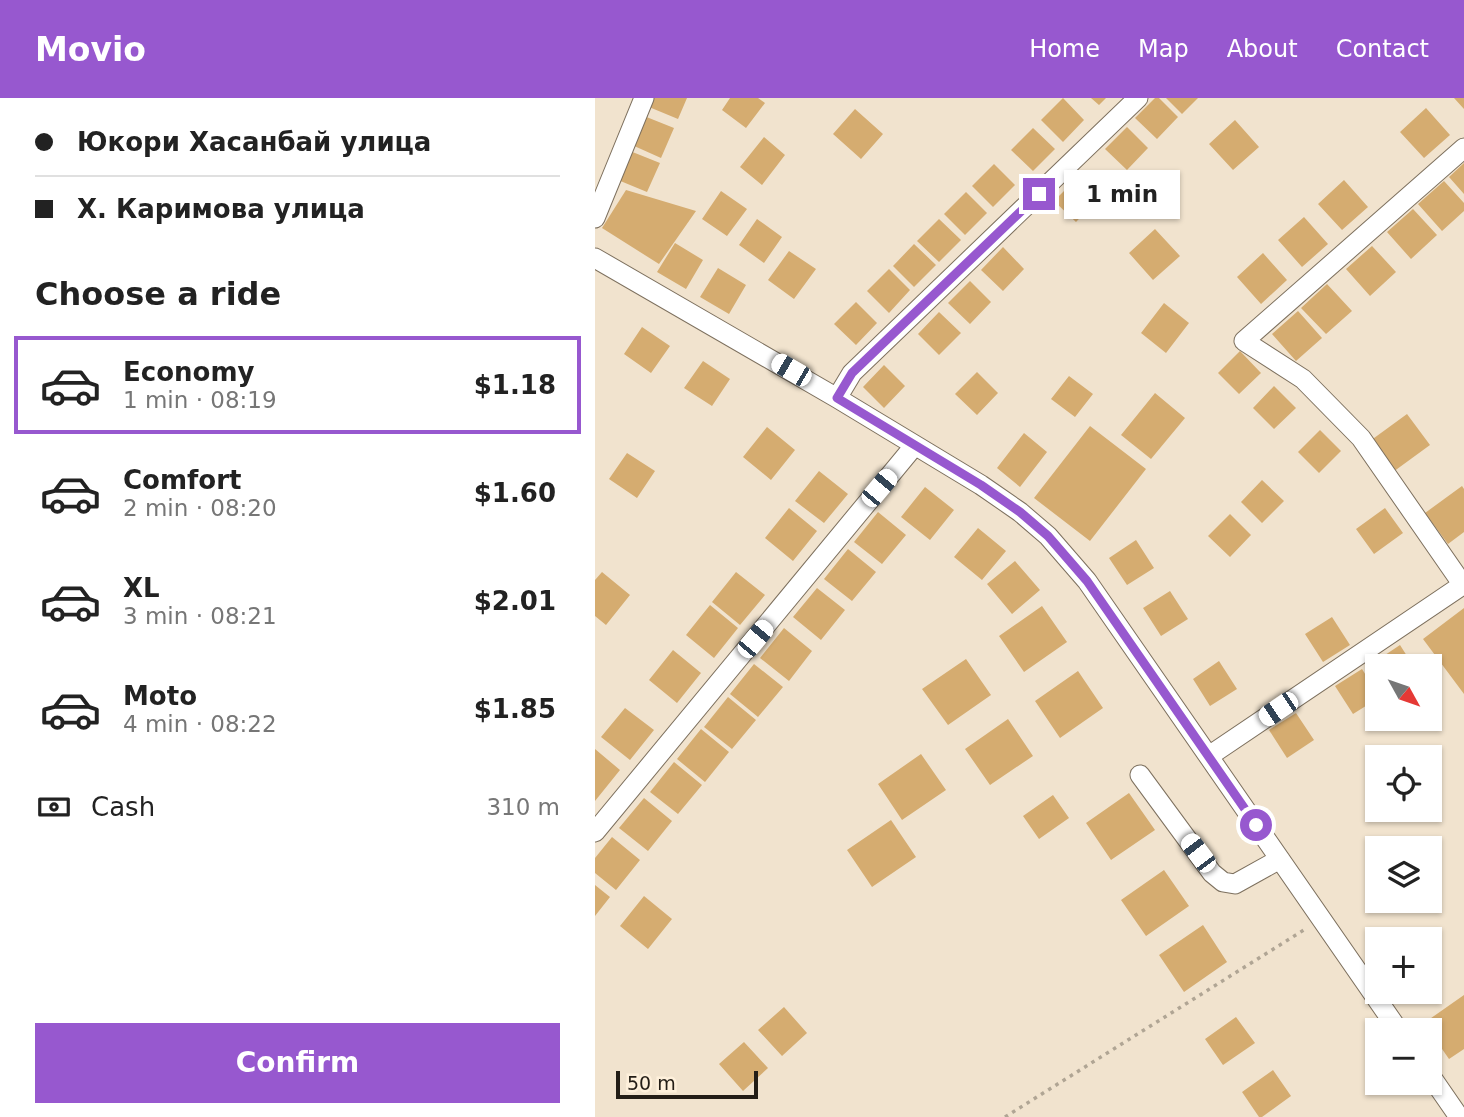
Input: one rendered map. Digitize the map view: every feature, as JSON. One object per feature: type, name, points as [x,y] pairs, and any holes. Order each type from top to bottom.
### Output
[{"type":"street","points":[[595,218],[644,98]]},
{"type":"street","points":[[837,398],[852,373],[1138,98]]},
{"type":"street","points":[[1209,756],[1463,584],[1361,438],[1303,379],[1244,341],[1464,148]]},
{"type":"street","points":[[598,265],[837,398],[1000,498],[1048,536],[1087,581],[1390,1018]]},
{"type":"street","points":[[595,832],[915,445]]},
{"type":"street","points":[[1140,775],[1212,873],[1223,882],[1235,884],[1280,859]]},
{"type":"street","points":[[1442,1092],[1459,1117]]},
{"type":"path","points":[[1005,1117],[1321,919]]},
{"type":"building","points":[[652,98],[687,98],[678,119],[649,107]]},
{"type":"building","points":[[730,98],[758,98],[765,103],[746,128],[722,110]]},
{"type":"building","points":[[1063,98],[1084,120],[1063,142],[1041,120]]},
{"type":"building","points":[[1091,98],[1106,98],[1099,105]]},
{"type":"building","points":[[1155,98],[1159,98],[1178,117],[1157,139],[1135,118]]},
{"type":"building","points":[[1166,98],[1198,98],[1182,114]]},
{"type":"building","points":[[1454,98],[1464,98],[1464,109]]},
{"type":"building","points":[[1426,108],[1450,135],[1424,158],[1400,132]]},
{"type":"building","points":[[855,109],[883,134],[861,159],[833,134]]},
{"type":"building","points":[[644,116],[674,128],[661,158],[632,145]]},
{"type":"building","points":[[1235,120],[1259,147],[1233,170],[1209,144]]},
{"type":"building","points":[[1127,127],[1148,148],[1127,170],[1105,149]]},
{"type":"building","points":[[1033,128],[1055,149],[1033,171],[1011,150]]},
{"type":"building","points":[[764,137],[785,155],[762,185],[740,167]]},
{"type":"building","points":[[630,151],[660,163],[647,192],[618,180]]},
{"type":"building","points":[[1464,163],[1464,194],[1449,177]]},
{"type":"building","points":[[994,164],[1015,185],[993,207],[972,186]]},
{"type":"building","points":[[1076,179],[1097,200],[1076,222],[1054,201]]},
{"type":"building","points":[[1344,180],[1368,207],[1342,230],[1318,204]]},
{"type":"building","points":[[1444,181],[1464,203],[1464,211],[1442,231],[1418,204]]},
{"type":"building","points":[[626,190],[696,211],[659,264],[602,228]]},
{"type":"building","points":[[721,191],[747,209],[727,236],[702,219]]},
{"type":"building","points":[[966,192],[987,213],[965,235],[944,214]]},
{"type":"building","points":[[1413,209],[1437,235],[1411,259],[1387,232]]},
{"type":"building","points":[[1304,217],[1328,244],[1302,267],[1278,240]]},
{"type":"building","points":[[757,219],[782,237],[764,263],[739,245]]},
{"type":"building","points":[[939,219],[961,240],[939,262],[917,241]]},
{"type":"building","points":[[1155,229],[1180,256],[1153,280],[1129,253]]},
{"type":"building","points":[[675,243],[703,260],[686,289],[657,272]]},
{"type":"building","points":[[914,244],[936,265],[914,287],[893,266]]},
{"type":"building","points":[[1372,246],[1396,272],[1370,296],[1346,269]]},
{"type":"building","points":[[1003,247],[1024,269],[1003,291],[981,270]]},
{"type":"building","points":[[789,251],[816,269],[794,299],[768,280]]},
{"type":"building","points":[[1263,253],[1287,280],[1261,304],[1237,277]]},
{"type":"building","points":[[718,268],[746,285],[729,314],[700,297]]},
{"type":"building","points":[[889,269],[910,290],[889,313],[867,291]]},
{"type":"building","points":[[970,281],[991,302],[970,324],[948,303]]},
{"type":"building","points":[[1327,284],[1352,311],[1326,334],[1301,308]]},
{"type":"building","points":[[856,302],[877,323],[856,345],[834,324]]},
{"type":"building","points":[[1164,303],[1189,323],[1166,353],[1141,333]]},
{"type":"building","points":[[1298,311],[1322,338],[1296,361],[1272,334]]},
{"type":"building","points":[[939,312],[961,333],[939,355],[918,334]]},
{"type":"building","points":[[642,327],[670,346],[651,373],[624,354]]},
{"type":"building","points":[[1240,351],[1261,373],[1239,394],[1218,373]]},
{"type":"building","points":[[703,361],[730,379],[712,406],[684,388]]},
{"type":"building","points":[[884,365],[905,386],[884,408],[863,387]]},
{"type":"building","points":[[977,372],[998,393],[977,415],[955,394]]},
{"type":"building","points":[[1069,376],[1093,394],[1075,417],[1051,399]]},
{"type":"building","points":[[1274,386],[1296,408],[1274,429],[1253,408]]},
{"type":"building","points":[[1155,393],[1185,418],[1151,459],[1121,435]]},
{"type":"building","points":[[1407,414],[1430,445],[1393,472],[1370,441]]},
{"type":"building","points":[[1090,426],[1146,469],[1090,541],[1034,498]]},
{"type":"building","points":[[767,427],[795,450],[771,480],[743,457]]},
{"type":"building","points":[[1320,430],[1341,451],[1319,473],[1298,452]]},
{"type":"building","points":[[1024,433],[1047,452],[1020,487],[997,468]]},
{"type":"building","points":[[627,453],[655,471],[637,498],[609,479]]},
{"type":"building","points":[[819,471],[848,494],[824,523],[795,501]]},
{"type":"building","points":[[1262,480],[1284,501],[1262,523],[1241,502]]},
{"type":"building","points":[[1462,486],[1464,532],[1448,544],[1425,513]]},
{"type":"building","points":[[925,487],[954,510],[930,540],[901,517]]},
{"type":"building","points":[[789,508],[817,531],[793,561],[765,538]]},
{"type":"building","points":[[1385,508],[1403,533],[1374,554],[1356,529]]},
{"type":"building","points":[[878,512],[906,535],[882,564],[854,542]]},
{"type":"building","points":[[1230,514],[1251,535],[1230,557],[1208,536]]},
{"type":"building","points":[[978,528],[1006,551],[982,580],[954,557]]},
{"type":"building","points":[[1136,540],[1154,568],[1127,585],[1109,558]]},
{"type":"building","points":[[848,549],[876,572],[852,601],[824,579]]},
{"type":"building","points":[[1015,561],[1040,590],[1012,614],[987,584]]},
{"type":"building","points":[[602,572],[630,595],[606,625],[595,616],[595,580]]},
{"type":"building","points":[[736,572],[765,595],[740,625],[712,602]]},
{"type":"building","points":[[817,588],[845,610],[821,640],[793,617]]},
{"type":"building","points":[[1170,591],[1188,619],[1161,636],[1143,608]]},
{"type":"building","points":[[710,605],[738,628],[714,658],[686,635]]},
{"type":"building","points":[[1042,606],[1067,642],[1024,672],[999,636]]},
{"type":"building","points":[[1464,608],[1464,694],[1442,664],[1442,654],[1434,654],[1423,639]]},
{"type":"building","points":[[1332,617],[1350,645],[1323,662],[1305,634]]},
{"type":"building","points":[[784,628],[812,651],[789,681],[760,658]]},
{"type":"building","points":[[1400,645],[1406,654],[1386,654]]},
{"type":"building","points":[[673,650],[701,673],[677,703],[649,680]]},
{"type":"building","points":[[966,659],[991,695],[948,725],[922,689]]},
{"type":"building","points":[[1219,661],[1237,689],[1210,706],[1193,679]]},
{"type":"building","points":[[754,664],[783,687],[758,717],[730,694]]},
{"type":"building","points":[[1362,669],[1365,674],[1365,706],[1353,714],[1335,686]]},
{"type":"building","points":[[1078,671],[1103,708],[1060,738],[1035,701]]},
{"type":"building","points":[[728,697],[756,720],[732,749],[704,727]]},
{"type":"building","points":[[625,708],[654,730],[630,760],[601,737]]},
{"type":"building","points":[[1296,713],[1314,740],[1287,758],[1269,730]]},
{"type":"building","points":[[1008,719],[1033,756],[990,785],[965,749]]},
{"type":"building","points":[[701,729],[729,752],[705,782],[677,759]]},
{"type":"building","points":[[595,749],[620,770],[595,801]]},
{"type":"building","points":[[921,754],[946,790],[902,820],[878,784]]},
{"type":"building","points":[[674,762],[702,785],[678,814],[650,792]]},
{"type":"building","points":[[1129,793],[1155,830],[1111,860],[1086,823]]},
{"type":"building","points":[[1053,795],[1069,818],[1039,839],[1023,816]]},
{"type":"building","points":[[644,798],[672,821],[648,851],[619,828]]},
{"type":"building","points":[[891,820],[916,857],[872,887],[847,850]]},
{"type":"building","points":[[612,837],[640,860],[616,890],[595,873],[595,858]]},
{"type":"building","points":[[1164,870],[1189,906],[1146,936],[1121,900]]},
{"type":"building","points":[[595,885],[610,897],[595,916]]},
{"type":"building","points":[[644,896],[672,919],[648,949],[620,926]]},
{"type":"building","points":[[1203,925],[1227,962],[1184,992],[1159,955]]},
{"type":"building","points":[[1464,995],[1464,1049],[1449,1059],[1442,1049],[1442,1018],[1431,1018]]},
{"type":"building","points":[[784,1007],[807,1033],[782,1056],[758,1030]]},
{"type":"building","points":[[1236,1017],[1255,1043],[1223,1065],[1205,1039]]},
{"type":"building","points":[[744,1042],[768,1068],[743,1091],[719,1064]]},
{"type":"building","points":[[1273,1070],[1291,1096],[1259,1117],[1242,1092]]},
{"type":"route","points":[[1039,194],[852,373],[837,398],[981,485],[1020,512],[1048,536],[1087,581],[1256,825]]}]
